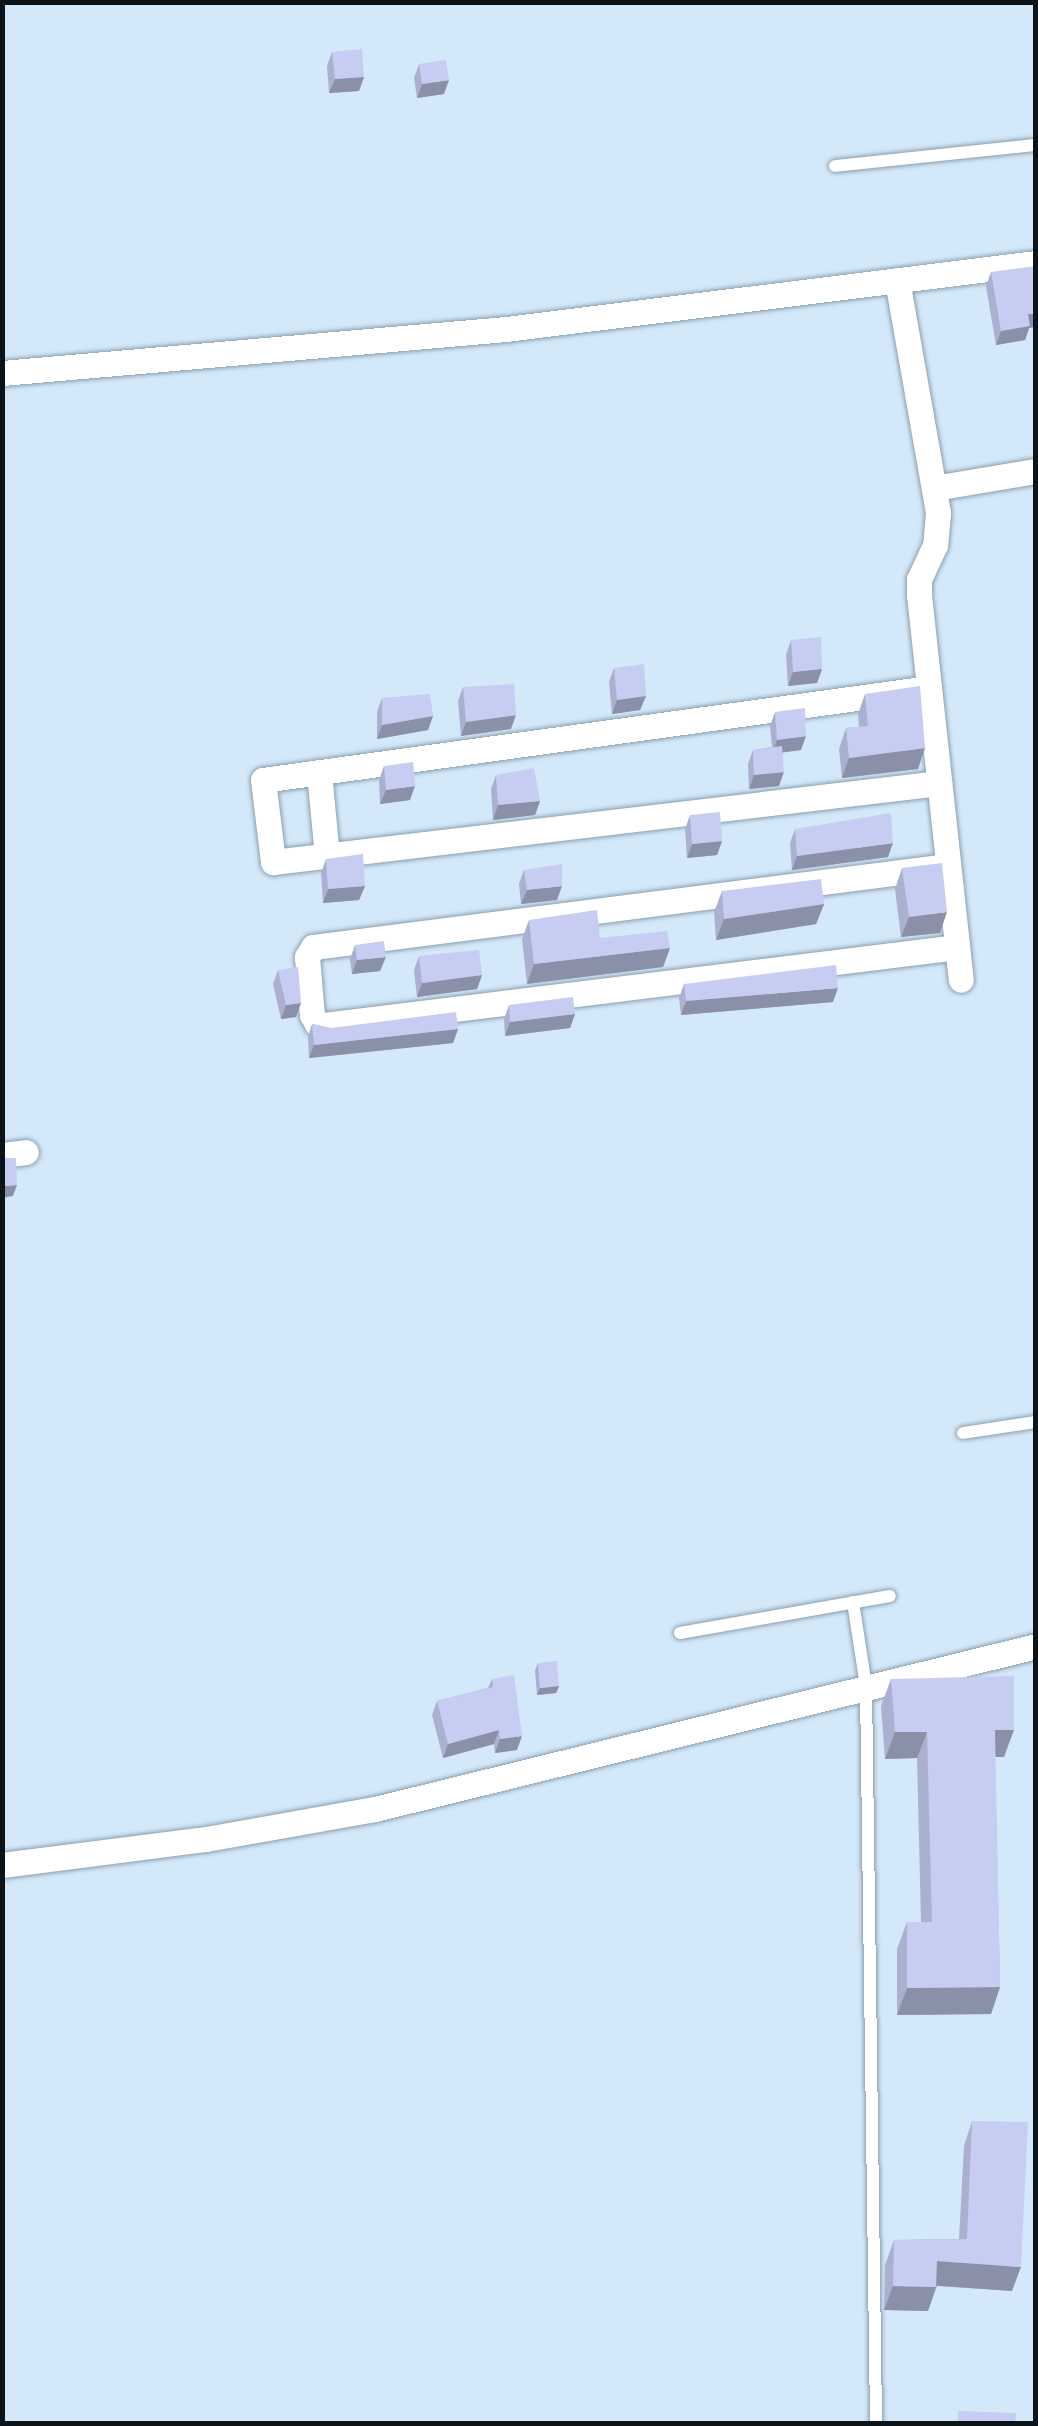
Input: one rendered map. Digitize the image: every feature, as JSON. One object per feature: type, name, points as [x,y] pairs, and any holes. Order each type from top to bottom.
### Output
[{"type":"street","points":[[2,373],[506,329],[897,280],[1035,269]]},
{"type":"street","points":[[897,280],[938,530],[919,579],[961,980]]},
{"type":"street","points":[[934,488],[1036,470]]},
{"type":"street","points":[[929,688],[263,780],[274,862],[939,783]]},
{"type":"street","points":[[319,772],[327,856]]},
{"type":"street","points":[[948,866],[313,947],[307,957],[312,1015],[324,1025],[957,947]]},
{"type":"street","points":[[2,1865],[206,1839],[375,1809],[1036,1646]]},
{"type":"lane","points":[[834,166],[1036,145]]},
{"type":"lane","points":[[964,1433],[1036,1422]]},
{"type":"lane","points":[[680,1633],[890,1596]]},
{"type":"lane","points":[[853,1602],[866,1686],[876,2424]]},
{"type":"building","points":[[362,49],[364,77],[335,79],[332,52]]},
{"type":"building","points":[[446,60],[449,80],[422,84],[419,64]]},
{"type":"building","points":[[1036,266],[1036,314],[1028,314],[1030,326],[1001,331],[991,272]]},
{"type":"building","points":[[821,637],[822,669],[793,672],[791,640]]},
{"type":"building","points":[[644,664],[646,696],[617,700],[614,668]]},
{"type":"building","points":[[514,684],[516,715],[466,722],[463,687]]},
{"type":"building","points":[[920,686],[925,748],[849,758],[846,728],[868,726],[865,694]]},
{"type":"building","points":[[430,694],[433,716],[382,725],[382,698]]},
{"type":"building","points":[[805,708],[806,736],[777,740],[775,712]]},
{"type":"building","points":[[782,746],[784,772],[754,775],[753,750]]},
{"type":"building","points":[[413,762],[415,786],[386,790],[384,766]]},
{"type":"building","points":[[534,768],[540,801],[498,805],[496,775]]},
{"type":"building","points":[[720,812],[722,841],[692,844],[690,815]]},
{"type":"building","points":[[891,813],[893,843],[797,856],[795,829]]},
{"type":"building","points":[[363,854],[365,886],[328,889],[326,859]]},
{"type":"building","points":[[942,863],[947,912],[909,917],[902,868]]},
{"type":"building","points":[[562,864],[562,886],[527,890],[524,870]]},
{"type":"building","points":[[821,879],[824,904],[724,919],[722,891]]},
{"type":"building","points":[[597,910],[600,938],[667,931],[670,948],[534,964],[529,920]]},
{"type":"building","points":[[384,941],[386,957],[357,960],[355,945]]},
{"type":"building","points":[[479,950],[482,975],[422,983],[419,956]]},
{"type":"building","points":[[836,965],[838,988],[686,1001],[684,984]]},
{"type":"building","points":[[298,967],[301,1003],[286,1005],[278,970]]},
{"type":"building","points":[[573,997],[575,1014],[510,1022],[509,1005]]},
{"type":"building","points":[[456,1012],[458,1029],[314,1045],[312,1024],[331,1028]]},
{"type":"building","points":[[2,1158],[16,1158],[17,1185],[2,1186]]},
{"type":"building","points":[[557,1661],[559,1686],[540,1688],[538,1663]]},
{"type":"building","points":[[514,1675],[522,1736],[500,1739],[499,1730],[448,1744],[437,1701],[493,1687],[492,1679]]},
{"type":"building","points":[[1014,1676],[1014,1730],[995,1730],[1000,1987],[907,1988],[907,1922],[932,1922],[927,1732],[895,1732],[891,1679]]},
{"type":"building","points":[[972,2121],[1028,2122],[1021,2267],[937,2261],[936,2287],[893,2286],[894,2240],[967,2239]]},
{"type":"building","points":[[958,2411],[1016,2413],[1015,2424],[958,2424]]}]
